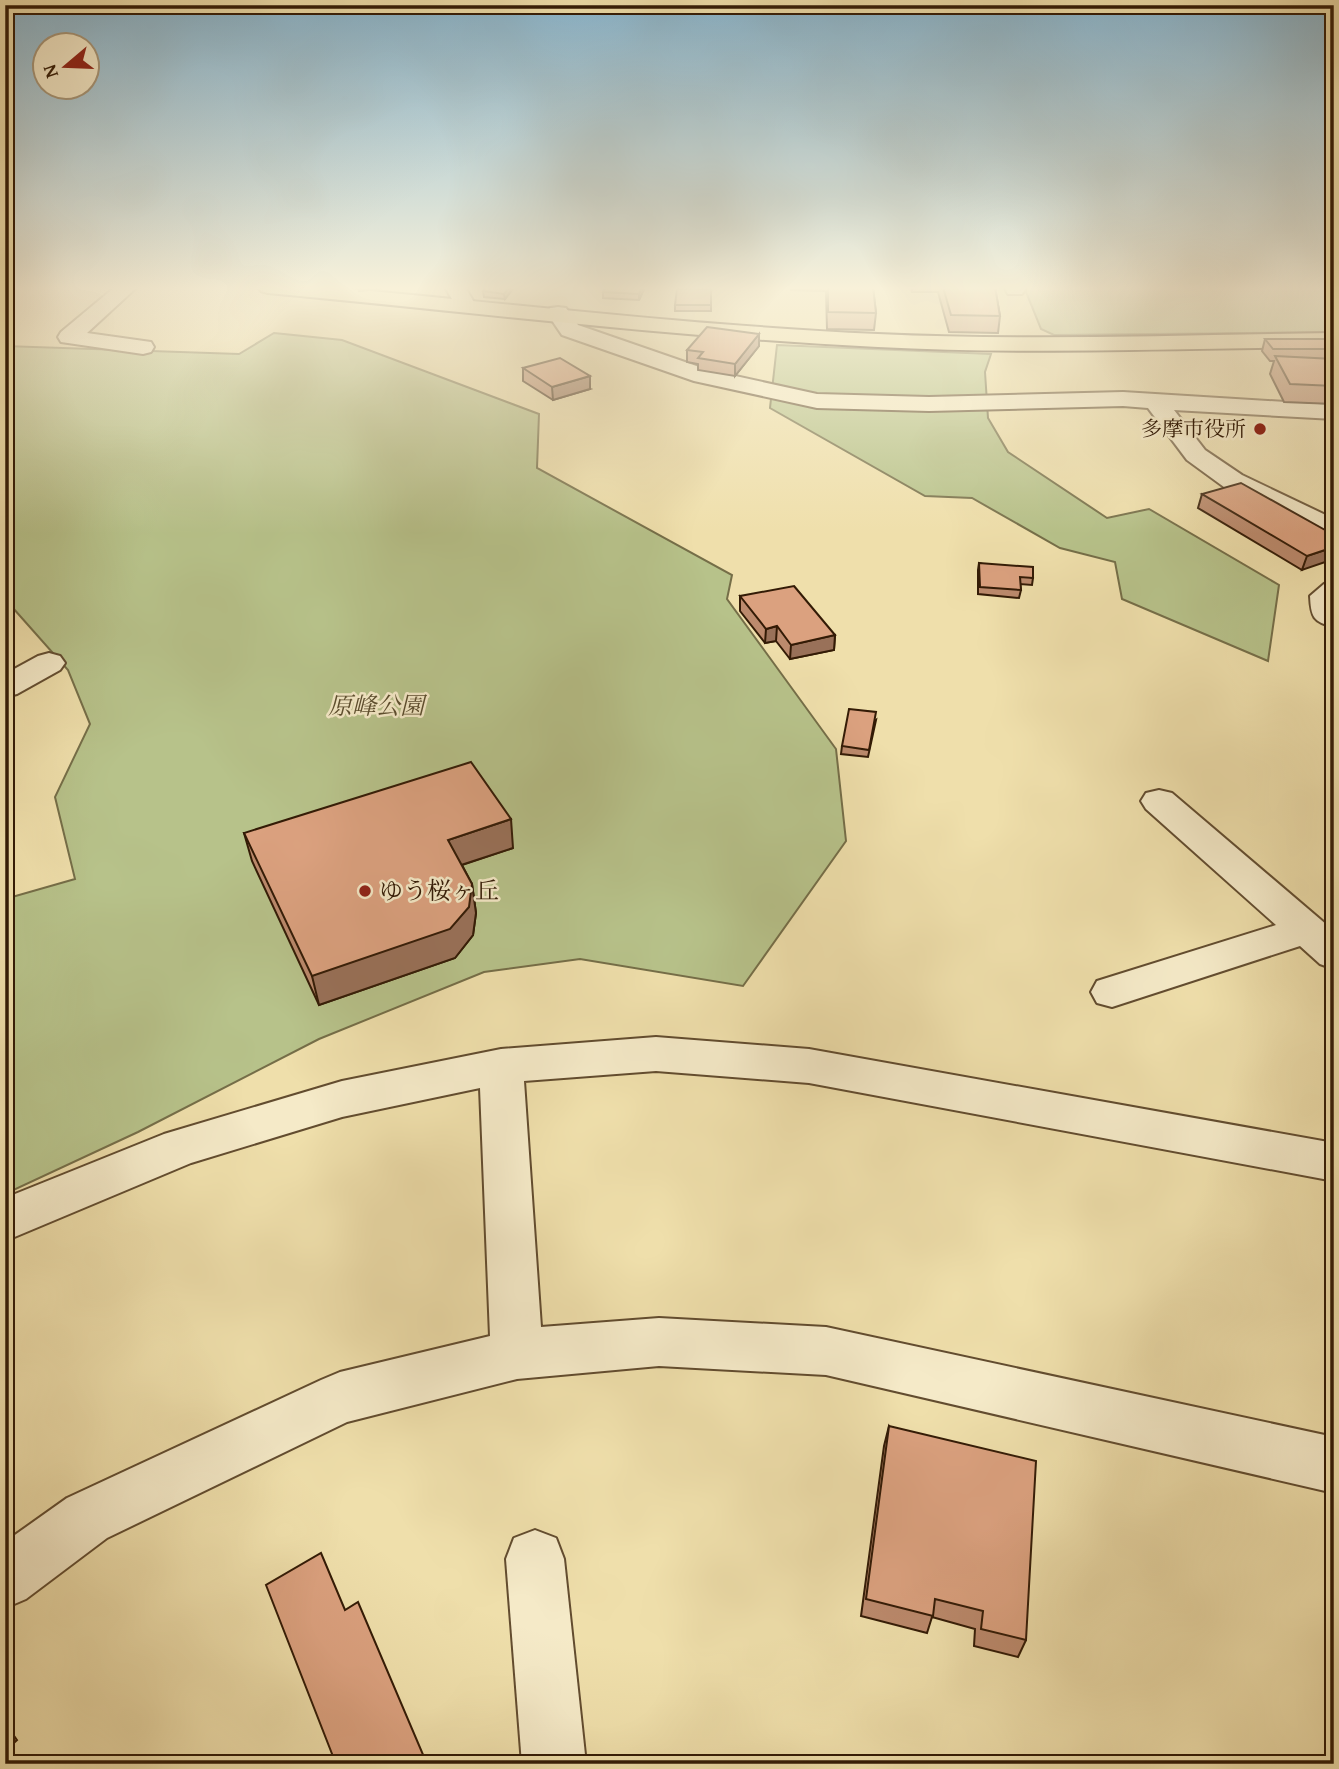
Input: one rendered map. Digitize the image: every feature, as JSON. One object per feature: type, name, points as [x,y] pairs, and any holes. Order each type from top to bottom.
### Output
[{"type":"street","points":[[684,370],[817,401],[929,404],[1123,399],[1334,412]]},
{"type":"street","points":[[1154,402],[1196,455],[1233,481],[1334,530]]},
{"type":"street","points":[[1260,494],[1284,487],[1302,490]]},
{"type":"street","points":[[1334,590],[1325,596],[1326,615],[1334,618]]},
{"type":"street","points":[[5,687],[49,663]]},
{"type":"street","points":[[1159,800],[1319,942]]},
{"type":"street","points":[[1112,992],[1319,942]]},
{"type":"street","points":[[5,1220],[180,1147],[342,1099],[501,1066],[656,1054],[808,1066],[1334,1162]]},
{"type":"street","points":[[501,1066],[517,1354]]},
{"type":"street","points":[[5,1578],[87,1518],[340,1398],[517,1354],[659,1342],[825,1351],[1334,1465]]},
{"type":"street","points":[[536,1559],[554,1764]]},
{"type":"green space","name":"原峰公園","points":[[5,370],[421,370],[539,414],[537,468],[732,575],[727,599],[836,749],[846,841],[743,986],[580,959],[484,972],[319,1039],[138,1132],[5,1194],[5,899],[75,879],[55,797],[90,724],[68,670],[5,599]]},
{"type":"green space","points":[[774,370],[986,370],[988,418],[1008,452],[1107,518],[1149,509],[1279,585],[1268,661],[1122,599],[1115,562],[1060,548],[972,498],[925,496],[770,408]]},
{"type":"building","points":[[525,370],[579,370],[590,376],[552,387]]},
{"type":"building","points":[[1282,370],[1334,370],[1334,386],[1290,384]]},
{"type":"building","points":[[1241,483],[1334,535],[1334,547],[1307,556],[1202,494]]},
{"type":"building","points":[[979,563],[1033,567],[1033,578],[1020,577],[1021,590],[980,587]]},
{"type":"building","points":[[794,586],[835,635],[791,645],[777,626],[766,629],[740,596]]},
{"type":"building","points":[[849,709],[876,712],[869,750],[842,746]]},
{"type":"building","name":"ゆう桜ヶ丘","points":[[471,762],[511,819],[448,840],[472,884],[469,907],[450,929],[312,976],[244,833]]},
{"type":"building","points":[[889,1426],[1036,1461],[1026,1640],[981,1629],[983,1611],[935,1599],[933,1616],[866,1599]]},
{"type":"building","points":[[321,1553],[345,1610],[358,1602],[427,1764],[336,1764],[266,1585]]},
{"type":"place","name":"多摩市役所","points":[[1260,429]]},
{"type":"place","name":"ゆう桜ヶ丘","points":[[365,891]]}]
